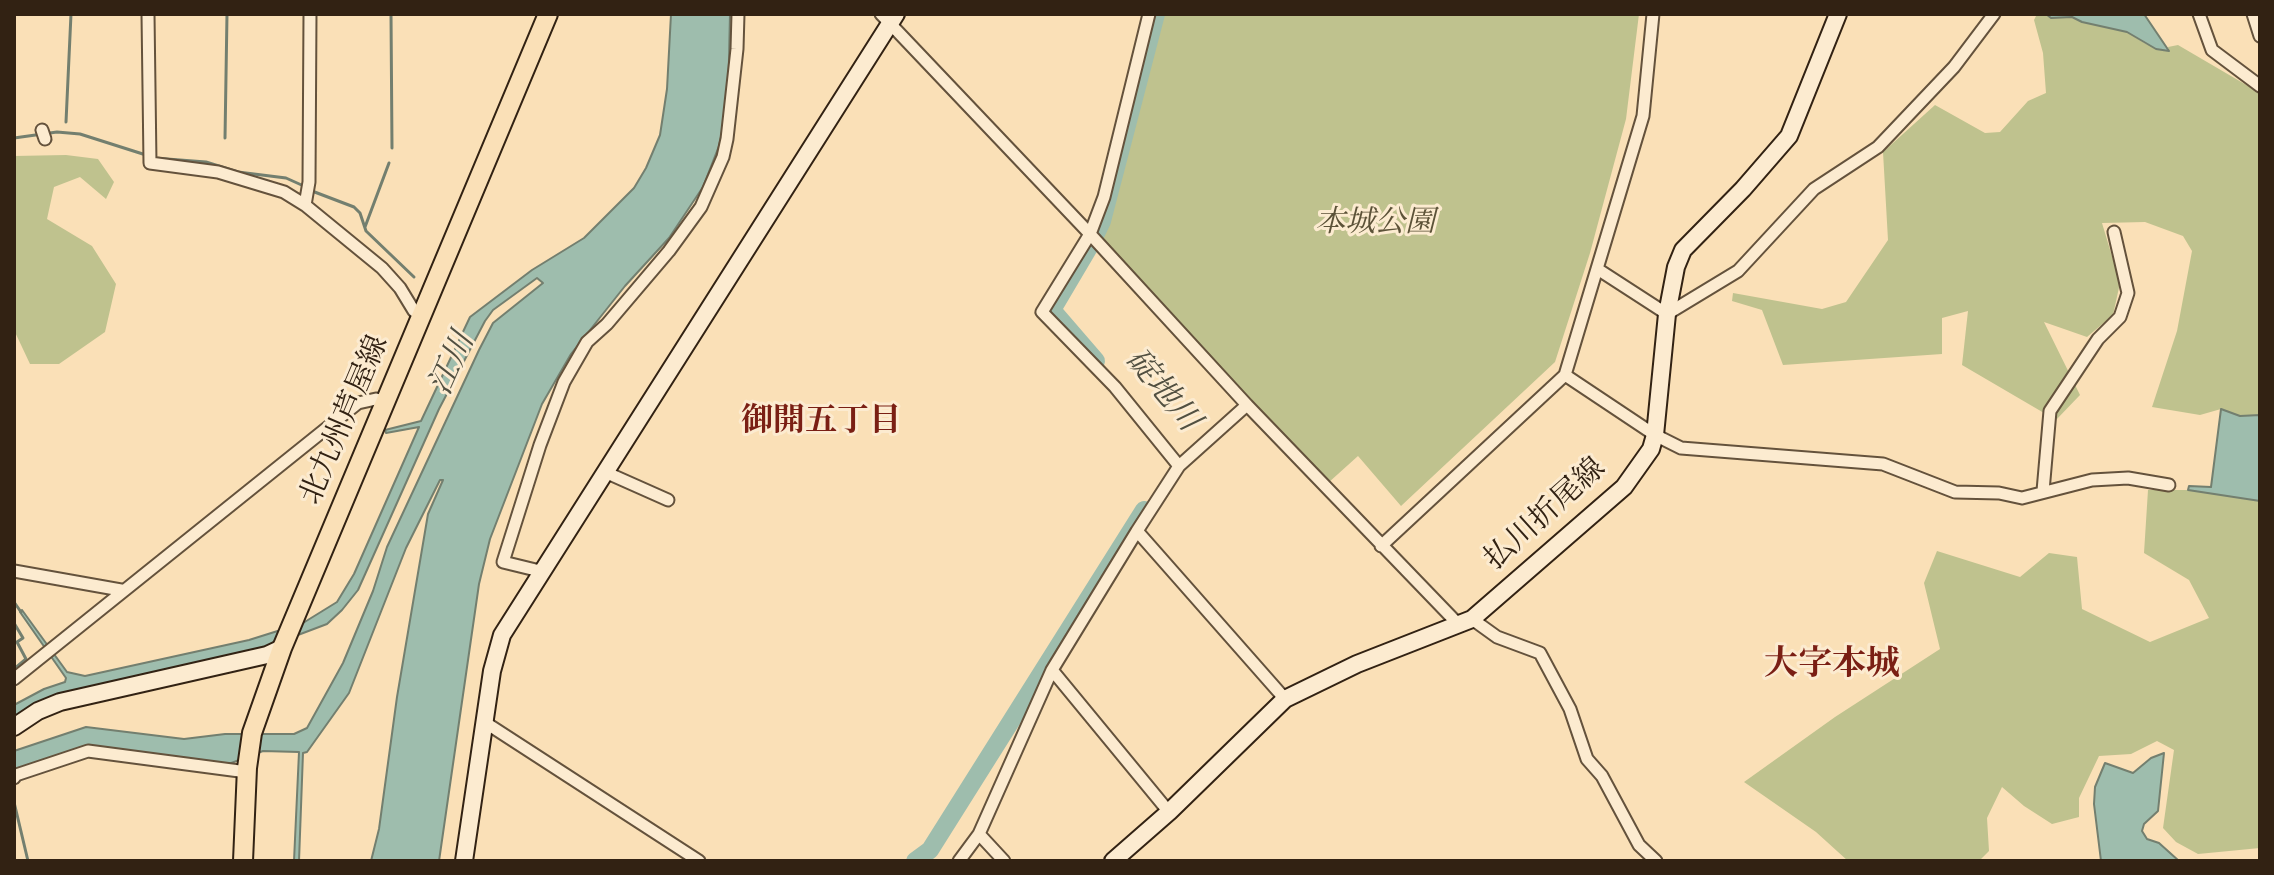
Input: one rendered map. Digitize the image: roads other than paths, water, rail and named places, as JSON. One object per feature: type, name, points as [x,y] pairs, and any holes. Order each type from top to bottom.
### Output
[{"type":"main road","name":"北九州芦屋線","points":[[381,401],[414,311],[536,14]]},
{"type":"main road","name":"北九州芦屋線","points":[[233,861],[247,733],[274,652],[548,14]]},
{"type":"main road","name":"北九州芦屋線","points":[[242,770],[243,861]]},
{"type":"street","points":[[148,14],[150,163],[218,172],[284,192],[305,205],[382,268],[400,288],[414,311]]},
{"type":"street","points":[[305,205],[309,182],[310,14]]},
{"type":"street","points":[[544,572],[503,562],[540,445],[564,382],[587,342],[607,324],[669,251],[701,207],[723,157],[727,139],[738,14]]},
{"type":"street","points":[[1149,14],[1108,183],[1090,234],[1042,312],[1115,387],[1179,466]]},
{"type":"street","points":[[1381,546],[1565,375],[1643,116],[1653,14]]},
{"type":"street","name":"払川折尾線","points":[[1113,861],[1169,812],[1285,699],[1357,664],[1466,622],[1624,487],[1651,449],[1655,435],[1667,314],[1676,267],[1683,250],[1743,189],[1789,136],[1838,14]]},
{"type":"street","points":[[1599,270],[1667,314],[1738,271],[1814,189],[1878,147],[1954,67],[1994,14]]},
{"type":"street","points":[[2199,14],[2212,50],[2260,86]]},
{"type":"street","points":[[2253,14],[2260,36]]},
{"type":"street","points":[[464,861],[492,671],[502,635],[889,17],[1381,546],[1466,622],[1540,653],[1570,709],[1587,759],[1602,776],[1639,845],[1656,861]]},
{"type":"street","points":[[2043,491],[2050,411],[2098,339],[2120,317],[2128,293],[2114,232]]},
{"type":"street","points":[[1565,375],[1655,435],[1681,448],[1883,464],[1955,492],[1999,493],[2022,498],[2092,480],[2128,478],[2169,485]]},
{"type":"street","points":[[14,679],[121,590],[358,403],[381,401]]},
{"type":"street","points":[[959,861],[979,834],[1052,670],[1137,531],[1179,466],[1247,405]]},
{"type":"street","points":[[605,472],[668,500]]},
{"type":"street","points":[[1137,531],[1285,699]]},
{"type":"street","points":[[14,571],[121,590]]},
{"type":"street","points":[[14,727],[38,711],[60,702],[274,652]]},
{"type":"street","points":[[1052,670],[1169,812]]},
{"type":"street","points":[[486,723],[699,861]]},
{"type":"street","points":[[14,778],[88,751],[242,770]]},
{"type":"street","points":[[979,834],[1004,861]]},
{"type":"water","name":"江川","points":[[671,14],[730,14],[728,103],[719,146],[703,187],[669,238],[625,286],[571,354],[542,404],[490,539],[479,584],[439,861],[371,861],[379,829],[397,697],[428,514],[443,480],[440,480],[406,548],[349,693],[307,752],[303,753],[299,861],[294,861],[299,752],[263,751],[226,765],[88,749],[14,772],[14,751],[86,727],[184,739],[225,734],[294,734],[307,728],[343,663],[373,591],[387,547],[479,350],[493,323],[543,283],[537,278],[493,310],[485,321],[439,409],[358,590],[327,624],[253,652],[14,721],[14,705],[65,682],[66,678],[20,612],[22,610],[67,672],[85,676],[249,640],[303,623],[337,602],[354,574],[419,427],[386,433],[385,430],[421,421],[470,317],[532,270],[584,238],[634,188],[646,168],[660,135],[667,89]]},
{"type":"water","points":[[2046,14],[2144,14],[2169,51],[2156,49],[2127,32],[2072,17],[2051,18]]},
{"type":"water","points":[[2221,409],[2240,416],[2260,415],[2260,501],[2188,490],[2189,486],[2211,487]]},
{"type":"water","points":[[2164,753],[2158,811],[2144,824],[2142,831],[2147,839],[2159,843],[2179,861],[2101,861],[2094,804],[2095,787],[2105,763],[2133,773],[2151,758]]},
{"type":"waterway","points":[[66,122],[71,14]]},
{"type":"waterway","points":[[225,138],[227,14]]},
{"type":"waterway","points":[[391,14],[392,148]]},
{"type":"waterway","name":"碇地川","points":[[1096,361],[1052,310],[1102,221],[1156,14]]},
{"type":"waterway","points":[[14,138],[57,132],[80,134],[146,155]]},
{"type":"waterway","points":[[154,158],[206,162],[238,172],[286,178],[306,187]]},
{"type":"waterway","points":[[365,227],[389,163]]},
{"type":"waterway","points":[[312,191],[354,207],[360,213],[366,231],[414,277]]},
{"type":"waterway","name":"碇地川","points":[[915,861],[930,850],[1144,510]]},
{"type":"waterway","points":[[14,602],[21,612]]},
{"type":"waterway","points":[[14,623],[23,638],[17,642],[26,659]]},
{"type":"waterway","points":[[14,669],[26,659]]},
{"type":"waterway","points":[[14,802],[28,861]]},
{"type":"district","name":"御開五丁目","points":[[821,424]]},
{"type":"district","name":"大字本城","points":[[1832,668]]},
{"type":"park label","name":"本城公園","points":[[1375,225]]}]
